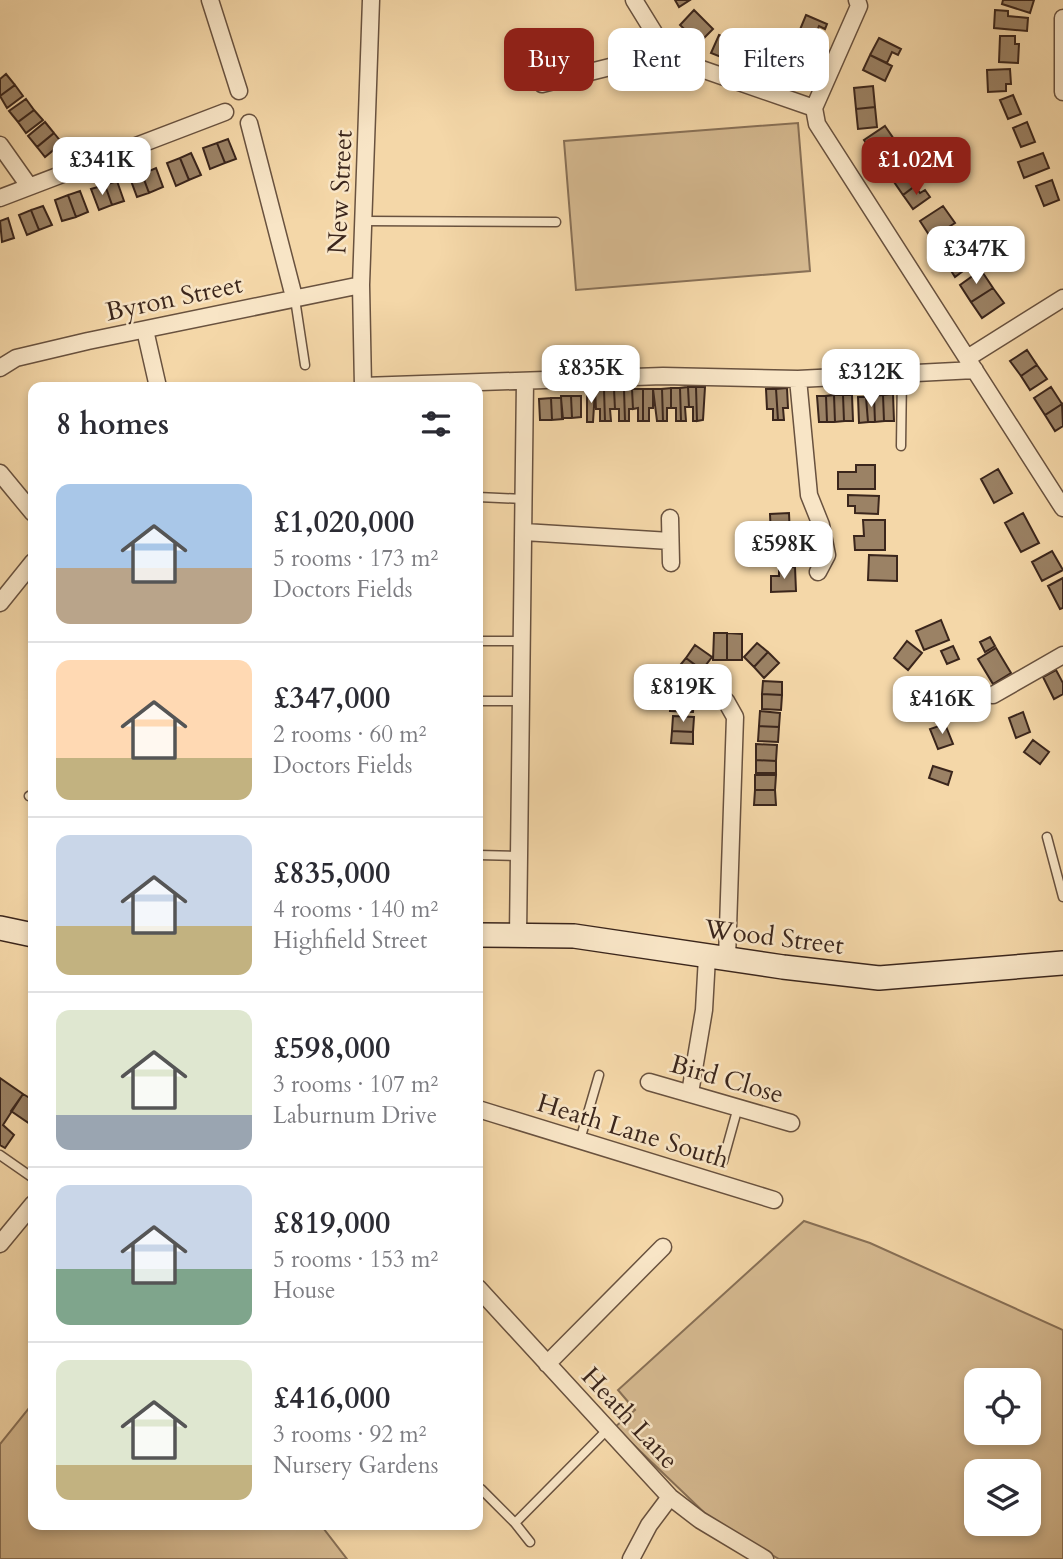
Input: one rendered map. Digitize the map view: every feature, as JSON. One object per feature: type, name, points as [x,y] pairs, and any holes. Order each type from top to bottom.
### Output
[{"type":"street","points":[[211,0],[239,91]]},
{"type":"street","name":"New Street","points":[[363,382],[361,285],[371,0]]},
{"type":"street","points":[[634,0],[651,28]]},
{"type":"street","points":[[857,0],[859,6],[814,108],[817,124],[1063,508]]},
{"type":"street","points":[[1063,18],[1063,92]]},
{"type":"street","points":[[705,73],[814,108]]},
{"type":"street","points":[[0,198],[225,112]]},
{"type":"street","points":[[249,123],[294,297]]},
{"type":"street","points":[[0,145],[29,186]]},
{"type":"street","name":"Byron Street","points":[[0,368],[16,358],[294,297],[361,285]]},
{"type":"street","points":[[483,382],[663,376],[798,379],[902,374],[972,364],[1063,298]]},
{"type":"street","points":[[145,330],[157,382]]},
{"type":"street","points":[[798,379],[808,495],[821,525],[827,555],[818,572]]},
{"type":"street","points":[[518,935],[525,381]]},
{"type":"street","points":[[0,473],[28,507]]},
{"type":"street","points":[[670,518],[671,564]]},
{"type":"street","points":[[524,531],[670,541]]},
{"type":"street","points":[[0,603],[28,568]]},
{"type":"street","points":[[993,695],[1063,655]]},
{"type":"street","points":[[690,1093],[704,1010],[717,957],[734,717],[726,701]]},
{"type":"street","points":[[0,928],[28,934]]},
{"type":"street","name":"Wood Street","points":[[483,935],[574,936],[879,978],[1063,963]]},
{"type":"street","name":"Bird Close","points":[[649,1082],[790,1124]]},
{"type":"street","name":"Heath Lane South","points":[[483,1111],[774,1200]]},
{"type":"street","points":[[0,1244],[28,1210]]},
{"type":"street","points":[[547,1364],[663,1247]]},
{"type":"street","name":"Heath Lane","points":[[483,1294],[670,1497],[700,1520],[765,1559]]},
{"type":"street","points":[[631,1559],[649,1525],[670,1497]]},
{"type":"lane","points":[[364,221],[556,222]]},
{"type":"lane","points":[[294,297],[305,365]]},
{"type":"lane","points":[[901,446],[902,374]]},
{"type":"lane","points":[[483,497],[524,499]]},
{"type":"lane","points":[[483,641],[522,641]]},
{"type":"lane","points":[[483,701],[522,701]]},
{"type":"lane","points":[[1047,837],[1063,897]]},
{"type":"lane","points":[[483,855],[520,856]]},
{"type":"lane","points":[[580,1140],[599,1075]]},
{"type":"lane","points":[[723,1161],[738,1107]]},
{"type":"lane","points":[[0,1155],[28,1175]]},
{"type":"lane","points":[[516,1523],[607,1430]]},
{"type":"lane","points":[[483,1491],[516,1523],[530,1542]]},
{"type":"shaded area","points":[[798,123],[810,271],[576,290],[564,141]]},
{"type":"shaded area","points":[[804,1221],[870,1243],[1063,1330],[1063,1559],[779,1559],[713,1521],[615,1427],[635,1410],[618,1390]]},
{"type":"shaded area","points":[[28,1409],[28,1530],[325,1530],[347,1559],[0,1559],[0,1444]]},
{"type":"building","points":[[675,0],[690,0],[679,7]]},
{"type":"building","points":[[1003,0],[1034,0],[1030,13],[1002,4]]},
{"type":"building","points":[[694,10],[713,29],[705,37],[705,28],[683,28],[680,25]]},
{"type":"building","points":[[995,10],[1008,11],[1008,16],[1028,18],[1027,31],[994,28]]},
{"type":"building","points":[[806,15],[827,24],[825,28],[801,28]]},
{"type":"building","points":[[719,35],[719,56],[711,53]]},
{"type":"building","points":[[1000,36],[1015,36],[1015,44],[1019,44],[1018,63],[999,62]]},
{"type":"building","points":[[879,38],[901,49],[898,55],[892,52],[887,63],[870,55]]},
{"type":"building","points":[[870,55],[892,66],[885,81],[863,70]]},
{"type":"building","points":[[1010,69],[1011,84],[1006,84],[1006,91],[988,92],[987,70]]},
{"type":"building","points":[[6,74],[15,85],[0,96],[0,79]]},
{"type":"building","points":[[15,85],[23,96],[7,108],[0,96]]},
{"type":"building","points":[[873,86],[875,107],[856,109],[854,88]]},
{"type":"building","points":[[1013,95],[1021,114],[1008,119],[1000,100]]},
{"type":"building","points":[[26,99],[34,110],[18,122],[9,111]]},
{"type":"building","points":[[875,107],[877,127],[858,129],[856,109]]},
{"type":"building","points":[[34,110],[43,120],[26,133],[18,122]]},
{"type":"building","points":[[45,122],[54,133],[37,147],[28,136]]},
{"type":"building","points":[[1027,122],[1035,142],[1021,147],[1013,128]]},
{"type":"building","points":[[885,126],[898,145],[877,159],[864,140]]},
{"type":"building","points":[[54,133],[62,143],[45,157],[37,147]]},
{"type":"building","points":[[228,139],[236,159],[225,163],[217,143]]},
{"type":"building","points":[[217,143],[225,163],[210,169],[203,148]]},
{"type":"building","points":[[898,145],[908,161],[888,175],[877,159]]},
{"type":"building","points":[[191,153],[201,175],[189,180],[180,158]]},
{"type":"building","points":[[1043,153],[1049,168],[1024,178],[1018,162]]},
{"type":"building","points":[[180,158],[189,180],[176,186],[167,163]]},
{"type":"building","points":[[910,167],[916,176],[911,179],[915,186],[903,195],[892,179]]},
{"type":"building","points":[[156,168],[163,187],[149,193],[142,174]]},
{"type":"building","points":[[142,174],[149,193],[137,197],[130,178]]},
{"type":"building","points":[[1052,180],[1059,200],[1044,206],[1036,186]]},
{"type":"building","points":[[117,181],[124,201],[112,205],[105,185]]},
{"type":"building","points":[[105,185],[112,205],[99,210],[91,189]]},
{"type":"building","points":[[915,186],[920,193],[925,190],[930,197],[913,209],[903,195]]},
{"type":"building","points":[[80,191],[88,212],[76,217],[68,195]]},
{"type":"building","points":[[68,195],[76,217],[62,221],[55,200]]},
{"type":"building","points":[[43,206],[52,225],[39,230],[31,210]]},
{"type":"building","points":[[943,206],[955,223],[931,238],[920,221]]},
{"type":"building","points":[[31,210],[39,230],[27,235],[19,215]]},
{"type":"building","points":[[8,218],[14,238],[2,242],[0,221]]},
{"type":"building","points":[[949,233],[961,250],[945,261],[933,245]]},
{"type":"building","points":[[961,250],[971,265],[955,277],[945,261]]},
{"type":"building","points":[[981,270],[993,288],[971,302],[960,285]]},
{"type":"building","points":[[993,288],[1004,303],[982,318],[971,302]]},
{"type":"building","points":[[1027,350],[1037,365],[1021,376],[1010,361]]},
{"type":"building","points":[[1037,365],[1047,379],[1030,390],[1021,376]]},
{"type":"building","points":[[688,387],[689,407],[685,407],[686,421],[681,421],[680,388]]},
{"type":"building","points":[[688,387],[696,387],[697,421],[693,421],[693,407],[689,407]]},
{"type":"building","points":[[696,387],[705,387],[703,420],[697,421]]},
{"type":"building","points":[[1051,387],[1062,404],[1045,415],[1034,398]]},
{"type":"building","points":[[671,388],[671,408],[667,408],[667,421],[663,421],[662,389]]},
{"type":"building","points":[[671,388],[680,388],[681,421],[676,421],[676,408],[671,408]]},
{"type":"building","points":[[787,388],[788,408],[783,408],[784,420],[778,420],[776,389]]},
{"type":"building","points":[[604,389],[605,421],[600,421],[595,390]]},
{"type":"building","points":[[604,389],[614,389],[615,409],[610,409],[611,421],[605,421]]},
{"type":"building","points":[[614,389],[624,389],[625,421],[619,421]]},
{"type":"building","points":[[624,389],[632,389],[633,409],[629,409],[629,421],[625,421]]},
{"type":"building","points":[[632,389],[643,389],[643,421],[638,421],[638,408],[633,409]]},
{"type":"building","points":[[643,389],[653,389],[653,408],[649,408],[649,421],[643,421]]},
{"type":"building","points":[[653,389],[662,389],[663,421],[657,421]]},
{"type":"building","points":[[766,389],[776,389],[778,420],[773,420],[773,409],[767,409]]},
{"type":"building","points":[[587,390],[595,390],[593,422],[587,422]]},
{"type":"building","points":[[893,394],[894,421],[884,421],[883,395]]},
{"type":"building","points":[[834,395],[835,422],[827,422],[826,396]]},
{"type":"building","points":[[834,395],[843,395],[844,421],[835,422]]},
{"type":"building","points":[[843,395],[852,395],[853,421],[844,421]]},
{"type":"building","points":[[883,395],[884,421],[875,422],[874,396]]},
{"type":"building","points":[[561,396],[571,396],[572,418],[562,418]]},
{"type":"building","points":[[571,396],[581,396],[581,417],[572,418]]},
{"type":"building","points":[[817,396],[826,396],[827,422],[819,422]]},
{"type":"building","points":[[874,396],[875,422],[868,422],[866,397]]},
{"type":"building","points":[[858,397],[866,397],[868,422],[859,423]]},
{"type":"building","points":[[551,398],[552,420],[540,420],[539,399]]},
{"type":"building","points":[[551,398],[561,398],[563,419],[552,420]]},
{"type":"building","points":[[1062,404],[1063,426],[1055,431],[1045,415]]},
{"type":"building","points":[[856,465],[875,465],[875,489],[838,489],[838,472],[856,472]]},
{"type":"building","points":[[998,469],[1012,493],[994,503],[981,479]]},
{"type":"building","points":[[848,495],[879,496],[878,514],[855,513],[855,506],[848,506]]},
{"type":"building","points":[[789,513],[790,537],[771,538],[770,514]]},
{"type":"building","points":[[1023,513],[1039,543],[1021,552],[1005,523]]},
{"type":"building","points":[[863,520],[885,520],[885,550],[855,550],[854,536],[864,536]]},
{"type":"building","points":[[776,540],[793,540],[794,565],[768,566],[768,555],[777,554]]},
{"type":"building","points":[[1052,551],[1063,570],[1042,581],[1032,562]]},
{"type":"building","points":[[869,555],[897,556],[897,581],[868,580]]},
{"type":"building","points":[[795,567],[796,591],[771,592],[771,576],[779,576],[779,568]]},
{"type":"building","points":[[1063,578],[1063,608],[1060,609],[1048,586]]},
{"type":"building","points":[[941,620],[949,640],[924,650],[916,631]]},
{"type":"building","points":[[714,633],[727,633],[727,660],[713,660]]},
{"type":"building","points":[[727,633],[742,634],[742,660],[727,660]]},
{"type":"building","points":[[990,637],[995,646],[985,652],[980,642]]},
{"type":"building","points":[[907,641],[922,653],[908,670],[894,658]]},
{"type":"building","points":[[757,643],[768,652],[754,667],[744,657]]},
{"type":"building","points":[[695,645],[712,657],[702,670],[686,658]]},
{"type":"building","points":[[953,646],[959,659],[947,664],[941,651]]},
{"type":"building","points":[[996,648],[1011,673],[993,684],[978,659]]},
{"type":"building","points":[[768,652],[779,663],[764,678],[754,667]]},
{"type":"building","points":[[686,658],[702,670],[694,681],[677,669]]},
{"type":"building","points":[[1056,670],[1063,683],[1063,694],[1054,699],[1043,677]]},
{"type":"building","points":[[763,681],[782,682],[782,695],[762,694]]},
{"type":"building","points":[[671,682],[693,684],[694,699],[671,697]]},
{"type":"building","points":[[945,687],[950,709],[933,712],[928,690]]},
{"type":"building","points":[[762,694],[782,695],[781,710],[762,709]]},
{"type":"building","points":[[671,697],[694,699],[693,712],[670,711]]},
{"type":"building","points":[[760,711],[780,713],[779,727],[759,726]]},
{"type":"building","points":[[1023,712],[1030,732],[1016,738],[1009,718]]},
{"type":"building","points":[[673,716],[694,717],[693,732],[672,731]]},
{"type":"building","points":[[945,724],[953,744],[938,749],[930,729]]},
{"type":"building","points":[[759,726],[779,727],[778,742],[758,741]]},
{"type":"building","points":[[672,731],[693,732],[693,744],[671,743]]},
{"type":"building","points":[[1033,740],[1049,752],[1040,764],[1024,752]]},
{"type":"building","points":[[756,744],[777,745],[776,761],[756,760]]},
{"type":"building","points":[[756,760],[776,761],[776,773],[756,773]]},
{"type":"building","points":[[933,766],[952,772],[948,785],[929,778]]},
{"type":"building","points":[[755,775],[776,775],[775,790],[755,790]]},
{"type":"building","points":[[755,790],[775,790],[776,805],[754,805]]},
{"type":"building","points":[[0,1078],[23,1094],[3,1125],[14,1135],[5,1148],[0,1145]]},
{"type":"building","points":[[23,1094],[28,1097],[28,1123],[11,1111]]}]
